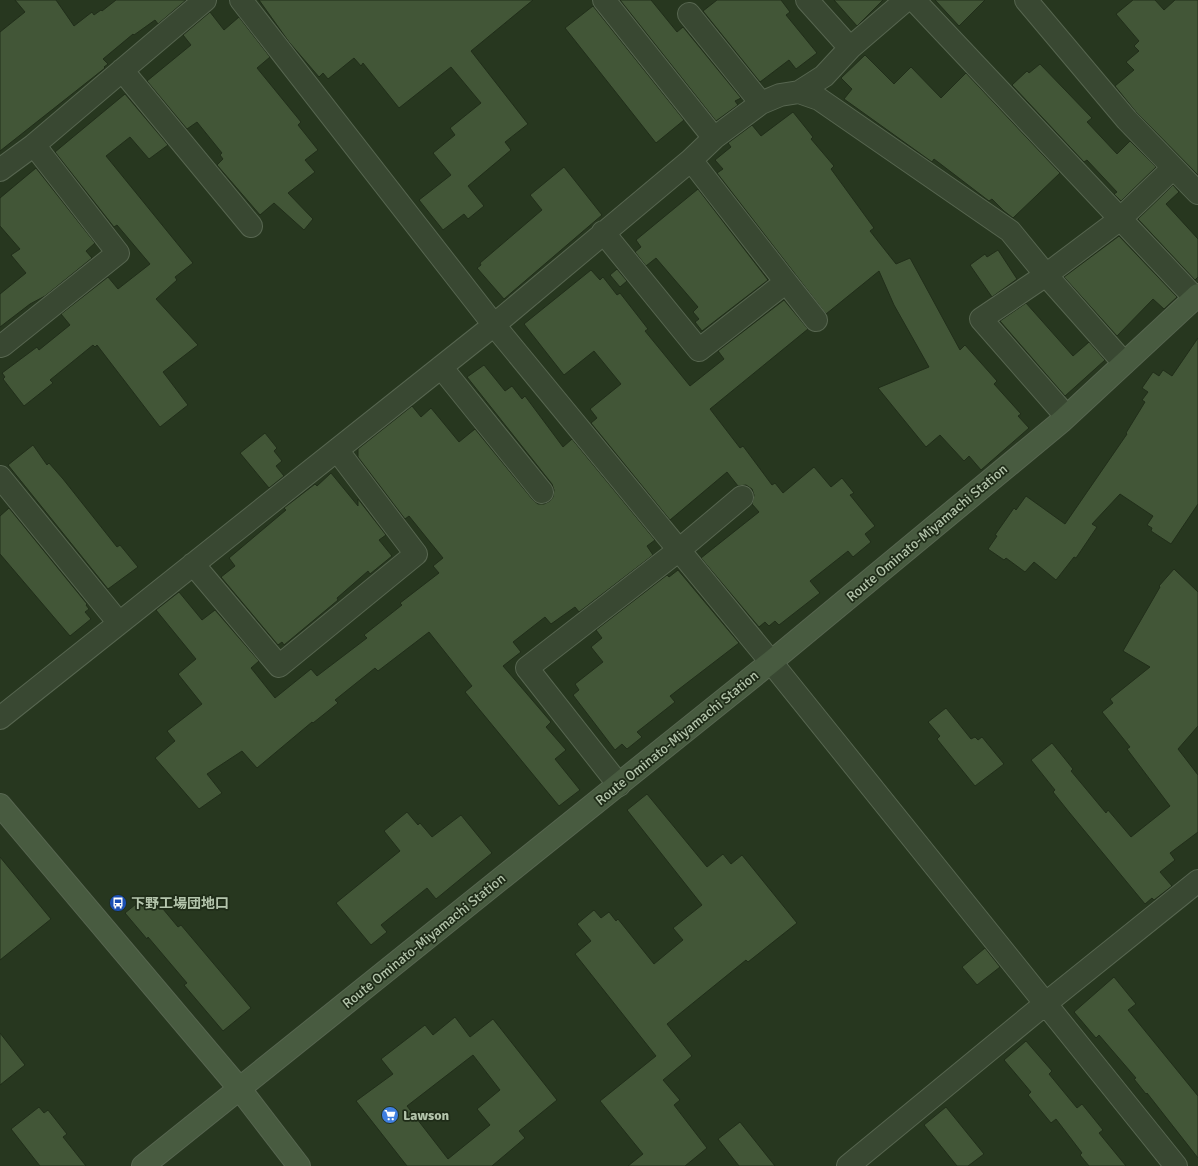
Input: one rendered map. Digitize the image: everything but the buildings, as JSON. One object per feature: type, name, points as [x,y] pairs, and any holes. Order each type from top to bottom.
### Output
[{"type":"main road","name":"Route Ominato-Miyamachi Station","points":[[143,1166],[771,662],[1066,416],[1196,297]]},
{"type":"main road","points":[[0,805],[239,1088],[299,1166]]},
{"type":"street","points":[[0,170],[34,145],[205,0]]},
{"type":"street","points":[[241,0],[494,325],[771,662],[1176,1166]]},
{"type":"street","points":[[604,0],[714,138]]},
{"type":"street","points":[[807,0],[850,48]]},
{"type":"street","points":[[0,718],[494,325],[602,232],[691,160],[714,138],[761,103],[780,95],[798,92],[824,76],[850,48],[906,0]]},
{"type":"street","points":[[914,0],[1119,220],[1196,297]]},
{"type":"street","points":[[1026,0],[1127,120],[1198,193]]},
{"type":"street","points":[[688,14],[761,103]]},
{"type":"street","points":[[122,70],[251,226]]},
{"type":"street","points":[[798,92],[819,99],[1010,231],[1046,275],[1124,363]]},
{"type":"street","points":[[0,346],[118,253],[34,145]]},
{"type":"street","points":[[691,160],[816,320]]},
{"type":"street","points":[[1066,416],[981,319],[1046,275],[1119,220],[1173,168]]},
{"type":"street","points":[[602,232],[699,350],[786,282]]},
{"type":"street","points":[[441,367],[542,492]]},
{"type":"street","points":[[194,564],[279,666],[416,554],[337,450]]},
{"type":"street","points":[[0,476],[119,623]]},
{"type":"street","points":[[619,785],[527,668],[679,550],[742,497]]},
{"type":"street","points":[[848,1166],[1198,880]]},
{"type":"place","name":"下野工場団地口","points":[[118,903]]},
{"type":"place","name":"Lawson","points":[[390,1115]]}]
